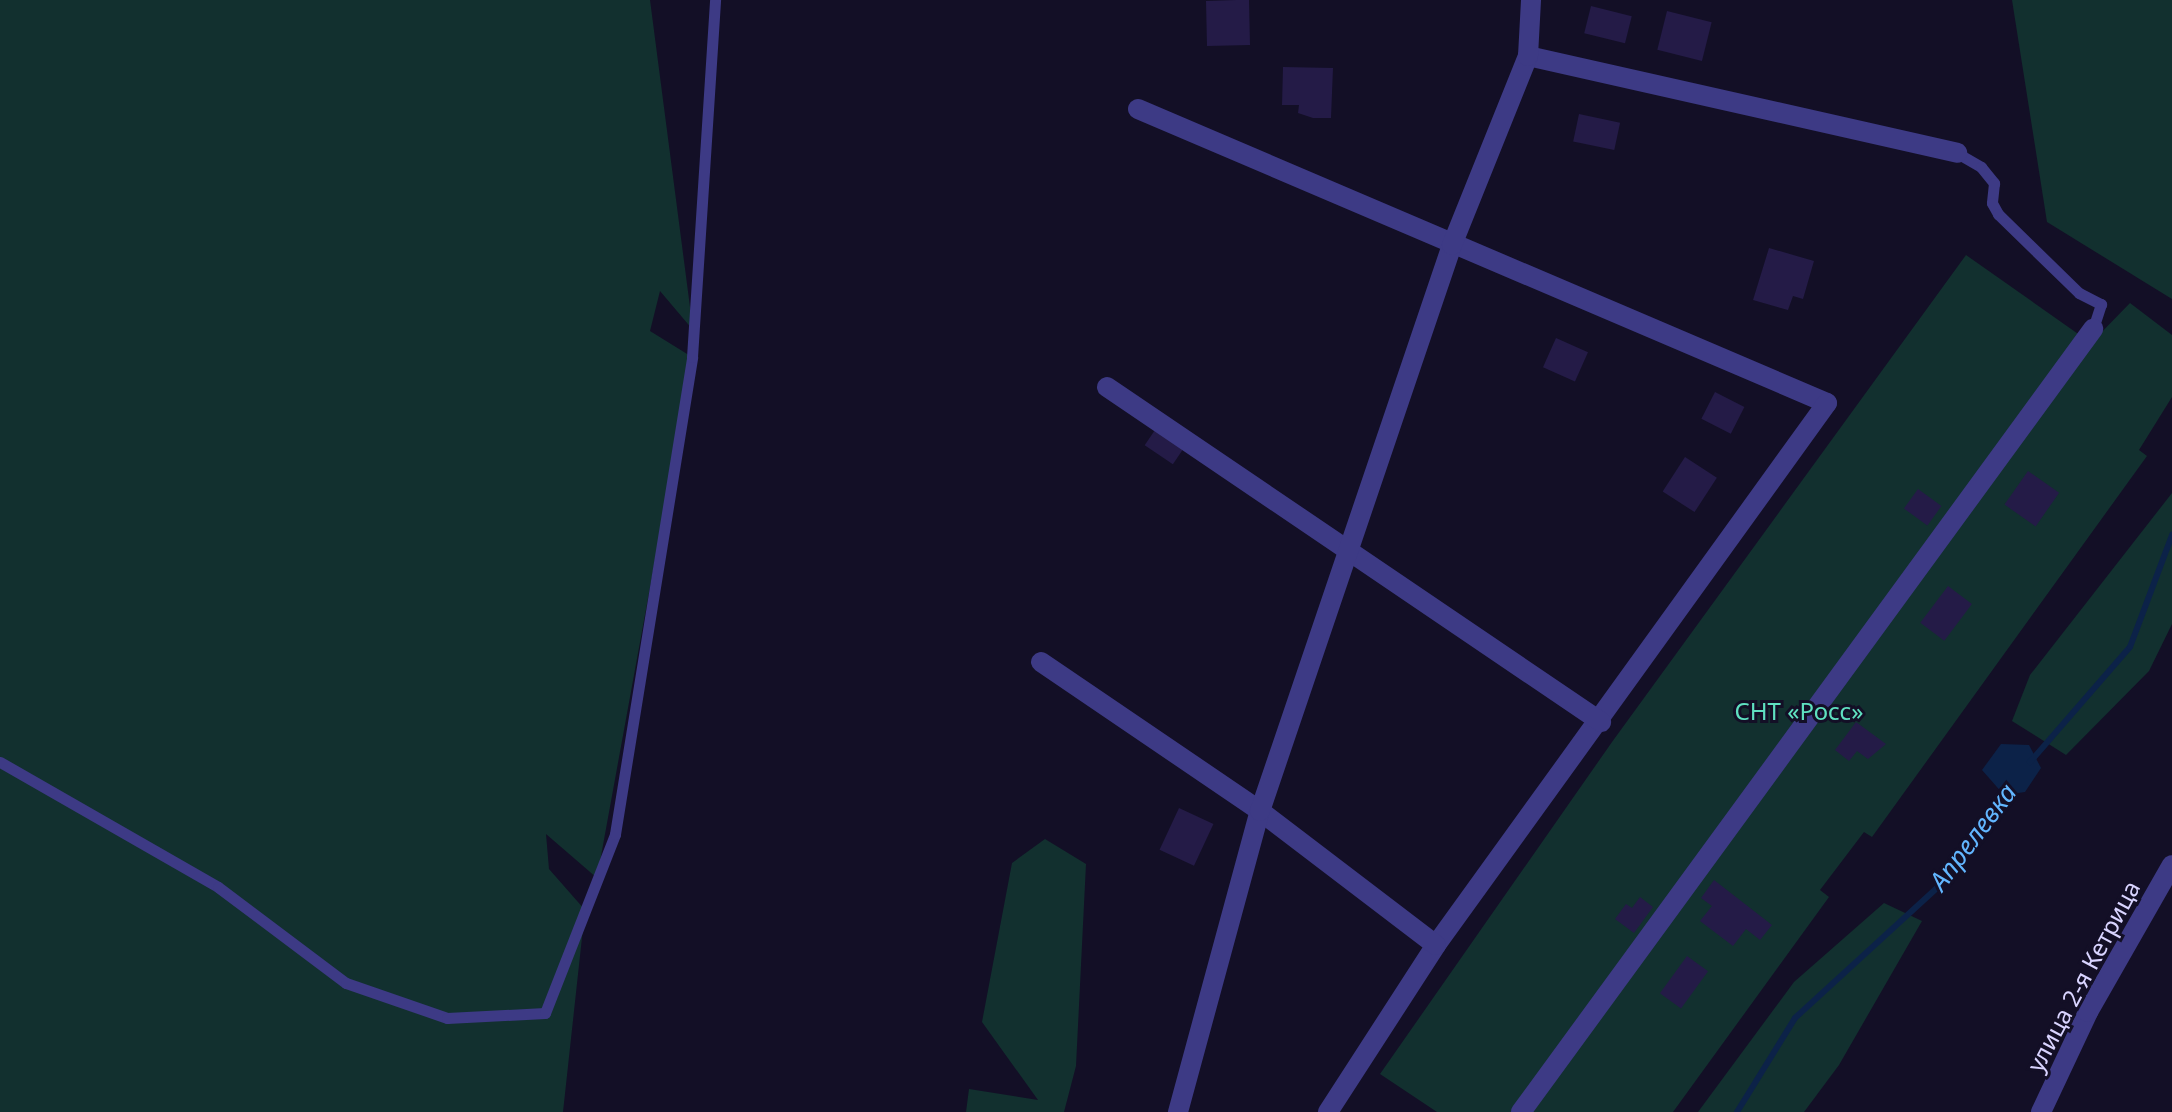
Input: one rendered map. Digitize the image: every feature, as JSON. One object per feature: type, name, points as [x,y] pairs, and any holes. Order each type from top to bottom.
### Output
[{"type":"street","points":[[1178,1112],[1260,811],[1352,552],[1452,245],[1528,56],[1531,0]]},
{"type":"street","points":[[1528,56],[1957,153]]},
{"type":"street","points":[[1138,109],[1827,403],[1601,722],[1436,945],[1328,1112]]},
{"type":"street","points":[[1521,1112],[2093,329]]},
{"type":"street","points":[[1107,387],[1601,722]]},
{"type":"street","points":[[1041,662],[1260,811],[1436,945]]},
{"type":"street","name":"улица 2-я Кетрица","points":[[2041,1112],[2088,1012],[2172,865]]},
{"type":"lane","points":[[0,762],[218,887],[346,983],[447,1018],[545,1013],[615,834],[692,357],[715,0]]},
{"type":"lane","points":[[1957,153],[1981,167],[1994,183],[1992,203],[1998,214],[2079,293],[2101,304],[2093,329]]},
{"type":"green space","points":[[0,0],[650,0],[693,330],[660,291],[650,331],[692,357],[597,878],[546,834],[549,869],[585,910],[563,1112],[0,1112]]},
{"type":"green space","points":[[2012,0],[2172,0],[2172,299],[2047,222]]},
{"type":"green space","name":"СНТ «Росс»","points":[[1966,255],[2091,343],[2130,303],[2172,335],[2172,397],[2139,450],[2147,456],[1872,837],[1864,832],[1820,890],[1829,897],[1673,1112],[1437,1112],[1380,1074],[1612,742]]},
{"type":"green space","points":[[2172,493],[2172,624],[2149,671],[2066,755],[2012,721],[2030,675]]},
{"type":"green space","points":[[1045,839],[1086,864],[1076,1066],[1064,1112],[966,1112],[969,1089],[1038,1100],[982,1022],[1012,863]]},
{"type":"green space","points":[[1884,903],[1922,921],[1839,1065],[1804,1112],[1698,1112],[1794,982]]},
{"type":"water","points":[[2001,744],[2029,745],[2041,768],[2025,792],[2004,795],[1982,770]]},
{"type":"building","points":[[1249,0],[1250,45],[1207,46],[1206,1]]},
{"type":"building","points":[[1591,6],[1632,16],[1625,43],[1584,33]]},
{"type":"building","points":[[1667,11],[1712,22],[1702,61],[1657,50]]},
{"type":"building","points":[[1283,67],[1333,68],[1331,118],[1313,118],[1298,113],[1299,105],[1282,105]]},
{"type":"building","points":[[1579,114],[1620,123],[1614,150],[1573,141]]},
{"type":"building","points":[[1769,248],[1814,261],[1803,299],[1793,296],[1788,310],[1753,300]]},
{"type":"building","points":[[1556,338],[1588,352],[1575,381],[1543,367]]},
{"type":"building","points":[[1715,392],[1744,407],[1731,434],[1701,419]]},
{"type":"building","points":[[1157,427],[1185,446],[1173,464],[1145,445]]},
{"type":"building","points":[[1685,457],[1717,478],[1695,512],[1663,491]]},
{"type":"building","points":[[2028,471],[2059,493],[2036,526],[2004,505]]},
{"type":"building","points":[[1918,489],[1941,506],[1927,525],[1904,508]]},
{"type":"building","points":[[1948,586],[1972,604],[1944,641],[1920,623]]},
{"type":"building","points":[[1856,722],[1886,744],[1868,759],[1857,751],[1849,761],[1835,750]]},
{"type":"building","points":[[1179,808],[1213,824],[1194,866],[1160,850]]},
{"type":"building","points":[[1714,880],[1772,925],[1760,940],[1746,929],[1733,946],[1700,921],[1712,906],[1701,898]]},
{"type":"building","points":[[1640,897],[1653,907],[1634,933],[1615,919],[1626,904],[1632,908]]},
{"type":"building","points":[[1687,956],[1708,971],[1681,1008],[1660,993]]},
{"type":"waterway","name":"Апрелевка","points":[[2030,762],[2130,647],[2172,535]]},
{"type":"waterway","name":"Апрелевка","points":[[1737,1112],[1795,1018],[1936,889],[2008,789]]}]
